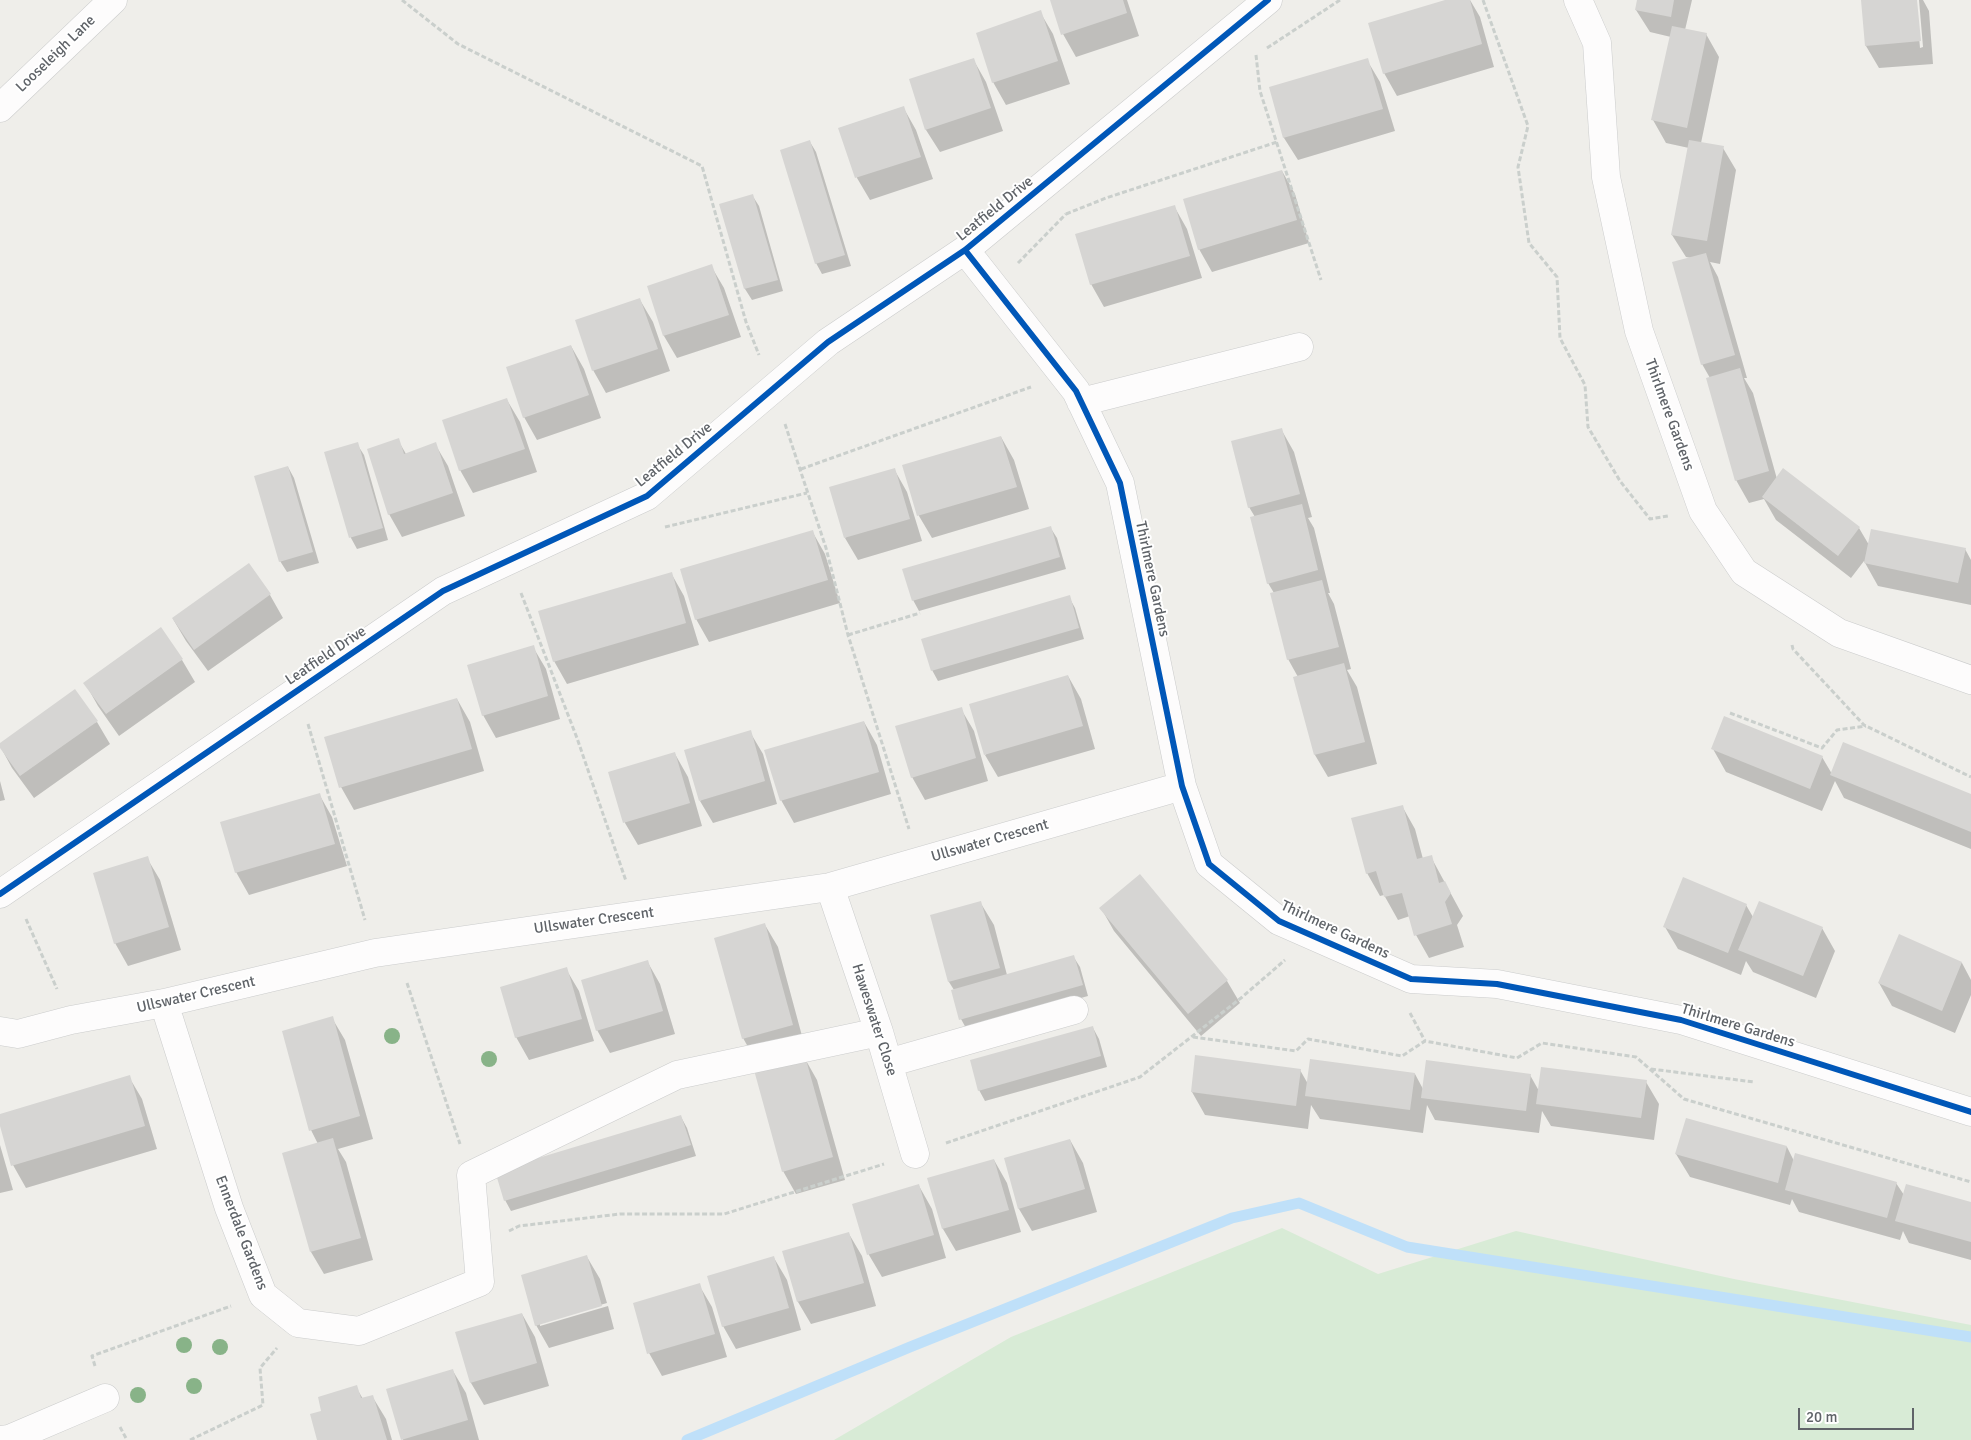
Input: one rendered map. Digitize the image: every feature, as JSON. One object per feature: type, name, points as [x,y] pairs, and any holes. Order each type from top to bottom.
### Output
[{"type":"street","name":"Looseleigh Lane","points":[[3,99],[113,0]]},
{"type":"street","name":"Leatfield Drive","points":[[4,888],[443,591],[647,496],[828,342],[965,250],[1268,0]]},
{"type":"street","name":"Thirlmere Gardens","points":[[1578,0],[1597,43],[1606,177],[1639,332],[1703,511],[1744,572],[1815,618],[1839,633],[1971,680]]},
{"type":"street","name":"Thirlmere Gardens","points":[[965,250],[1076,391],[1120,483],[1182,786],[1209,864],[1279,921],[1411,979],[1497,984],[1681,1020],[1971,1112]]},
{"type":"street","points":[[1081,402],[1300,347]]},
{"type":"street","name":"Ullswater Crescent","points":[[0,1031],[18,1034],[71,1020],[164,1003],[396,950],[830,887],[1182,786]]},
{"type":"street","name":"Haweswater Close","points":[[830,887],[879,1032],[916,1154]]},
{"type":"street","name":"Ennerdale Gardens","points":[[164,1003],[229,1208],[263,1294],[298,1323],[359,1332],[480,1282],[477,1246]]},
{"type":"street","points":[[888,1063],[1074,1010]]},
{"type":"street","points":[[477,1246],[470,1175],[677,1075],[879,1032]]},
{"type":"street","points":[[1,1440],[9,1439],[105,1398]]},
{"type":"path","points":[[402,0],[458,44],[702,166],[746,322]]},
{"type":"path","points":[[1321,280],[1260,91],[1256,55],[1340,0]]},
{"type":"path","points":[[1483,0],[1528,126],[1518,167],[1529,243],[1557,277],[1560,338],[1585,385],[1588,427],[1620,481],[1650,519],[1703,511]]},
{"type":"path","points":[[994,287],[1066,215],[1106,198],[1277,142]]},
{"type":"path","points":[[800,470],[1064,376]]},
{"type":"path","points":[[784,421],[826,548],[848,635],[918,862]]},
{"type":"path","points":[[662,528],[790,498],[807,492]]},
{"type":"path","points":[[525,604],[577,738],[637,915]]},
{"type":"path","points":[[848,635],[920,613]]},
{"type":"path","points":[[1790,641],[1793,649],[1866,726],[1971,777]]},
{"type":"path","points":[[1730,712],[1822,748],[1837,730],[1866,726]]},
{"type":"path","points":[[318,758],[361,906]]},
{"type":"path","points":[[4,888],[49,972]]},
{"type":"path","points":[[477,1246],[519,1226],[620,1214],[724,1214],[916,1154],[1140,1077],[1241,998],[1313,936]]},
{"type":"path","points":[[396,950],[470,1175]]},
{"type":"path","points":[[1192,1037],[1296,1051],[1308,1039],[1402,1056],[1425,1041],[1517,1058],[1542,1043],[1636,1057],[1684,1098],[1971,1182]]},
{"type":"path","points":[[1651,1069],[1760,1082]]},
{"type":"path","points":[[105,1398],[92,1356],[263,1294]]},
{"type":"path","points":[[190,1440],[263,1405],[260,1368]]},
{"type":"green space","points":[[1282,1228],[1378,1274],[1516,1231],[1734,1279],[1971,1325],[1971,1440],[834,1440],[1011,1337]]},
{"type":"building","points":[[1050,0],[1123,0],[1127,13],[1061,35]]},
{"type":"building","points":[[1445,0],[1470,0],[1482,44],[1383,74],[1368,23]]},
{"type":"building","points":[[1637,0],[1674,0],[1671,17],[1635,10]]},
{"type":"building","points":[[1861,0],[1917,0],[1921,41],[1865,46]]},
{"type":"building","points":[[1041,10],[1058,61],[992,83],[976,33]]},
{"type":"building","points":[[1672,26],[1707,33],[1687,128],[1651,120]]},
{"type":"building","points":[[974,58],[991,108],[925,130],[909,79]]},
{"type":"building","points":[[1368,58],[1383,109],[1283,138],[1269,87]]},
{"type":"building","points":[[904,106],[921,157],[855,178],[838,128]]},
{"type":"building","points":[[810,140],[845,255],[815,264],[780,150]]},
{"type":"building","points":[[1689,140],[1724,146],[1707,241],[1671,235]]},
{"type":"building","points":[[1282,170],[1297,220],[1198,250],[1183,199]]},
{"type":"building","points":[[753,194],[778,280],[744,289],[719,204]]},
{"type":"building","points":[[1175,205],[1190,256],[1090,285],[1075,234]]},
{"type":"building","points":[[1706,253],[1735,355],[1701,365],[1672,262]]},
{"type":"building","points":[[712,264],[729,315],[663,336],[647,286]]},
{"type":"building","points":[[640,298],[658,349],[592,371],[575,320]]},
{"type":"building","points":[[571,345],[589,395],[523,418],[506,367]]},
{"type":"building","points":[[1740,368],[1769,471],[1735,481],[1706,378]]},
{"type":"building","points":[[507,398],[525,449],[459,471],[442,420]]},
{"type":"building","points":[[1282,428],[1300,494],[1248,508],[1231,441]]},
{"type":"building","points":[[1001,436],[1017,487],[917,516],[902,465]]},
{"type":"building","points":[[399,438],[404,454],[436,442],[453,493],[388,515],[367,449]]},
{"type":"building","points":[[358,442],[383,528],[349,538],[324,452]]},
{"type":"building","points":[[288,466],[313,552],[279,562],[254,476]]},
{"type":"building","points":[[895,468],[910,519],[844,538],[829,487]]},
{"type":"building","points":[[1783,468],[1860,527],[1838,556],[1762,497]]},
{"type":"building","points":[[1302,504],[1318,570],[1267,584],[1250,517]]},
{"type":"building","points":[[1051,526],[1060,557],[912,601],[902,569]]},
{"type":"building","points":[[1871,529],[1966,548],[1958,583],[1864,563]]},
{"type":"building","points":[[813,530],[828,580],[695,620],[680,569]]},
{"type":"building","points":[[249,563],[271,594],[194,650],[172,618]]},
{"type":"building","points":[[672,572],[686,623],[553,662],[538,611]]},
{"type":"building","points":[[1322,580],[1339,647],[1287,660],[1270,593]]},
{"type":"building","points":[[1070,595],[1079,628],[931,671],[921,639]]},
{"type":"building","points":[[161,627],[183,659],[106,714],[83,683]]},
{"type":"building","points":[[534,645],[548,696],[482,716],[467,665]]},
{"type":"building","points":[[1344,663],[1365,742],[1314,755],[1293,677]]},
{"type":"building","points":[[1068,675],[1083,726],[984,755],[969,704]]},
{"type":"building","points":[[75,689],[98,721],[20,776],[0,748],[0,743]]},
{"type":"building","points":[[457,698],[472,749],[339,788],[324,737]]},
{"type":"building","points":[[962,707],[976,758],[911,778],[895,726]]},
{"type":"building","points":[[1724,716],[1823,756],[1810,789],[1711,749]]},
{"type":"building","points":[[864,721],[879,772],[780,801],[764,750]]},
{"type":"building","points":[[751,730],[765,781],[699,801],[684,750]]},
{"type":"building","points":[[1843,742],[1971,794],[1971,832],[1830,775]]},
{"type":"building","points":[[675,752],[690,803],[623,823],[608,772]]},
{"type":"building","points":[[320,793],[335,844],[235,873],[220,822]]},
{"type":"building","points":[[1403,805],[1417,859],[1432,855],[1439,883],[1445,881],[1451,893],[1445,902],[1452,924],[1414,936],[1402,893],[1384,897],[1376,871],[1366,874],[1351,818]]},
{"type":"building","points":[[148,856],[169,927],[114,944],[93,873]]},
{"type":"building","points":[[1140,874],[1228,980],[1188,1014],[1099,908]]},
{"type":"building","points":[[1683,877],[1747,904],[1728,953],[1663,927]]},
{"type":"building","points":[[981,901],[1000,968],[948,982],[930,915]]},
{"type":"building","points":[[1759,901],[1823,927],[1803,976],[1738,950]]},
{"type":"building","points":[[765,923],[793,1025],[742,1039],[714,938]]},
{"type":"building","points":[[1899,934],[1962,962],[1942,1011],[1878,983]]},
{"type":"building","points":[[1074,955],[1083,985],[959,1020],[951,990]]},
{"type":"building","points":[[648,960],[663,1011],[596,1031],[581,980]]},
{"type":"building","points":[[567,967],[582,1019],[515,1038],[500,987]]},
{"type":"building","points":[[333,1016],[360,1116],[309,1131],[282,1031]]},
{"type":"building","points":[[1093,1026],[1101,1056],[978,1091],[970,1060]]},
{"type":"building","points":[[1195,1055],[1301,1069],[1296,1106],[1191,1092]]},
{"type":"building","points":[[805,1056],[833,1157],[782,1172],[754,1070]]},
{"type":"building","points":[[1310,1059],[1415,1073],[1410,1110],[1305,1096]]},
{"type":"building","points":[[1426,1060],[1531,1074],[1526,1111],[1421,1098]]},
{"type":"building","points":[[1541,1067],[1647,1080],[1641,1118],[1536,1104]]},
{"type":"building","points":[[130,1075],[145,1126],[11,1166],[0,1126],[0,1114]]},
{"type":"building","points":[[681,1115],[691,1145],[504,1201],[495,1171]]},
{"type":"building","points":[[1686,1118],[1787,1146],[1778,1183],[1675,1154]]},
{"type":"building","points":[[333,1138],[361,1238],[310,1252],[282,1153]]},
{"type":"building","points":[[1070,1139],[1085,1189],[1018,1209],[1004,1158]]},
{"type":"building","points":[[1795,1153],[1897,1182],[1887,1218],[1785,1190]]},
{"type":"building","points":[[994,1159],[1009,1210],[942,1229],[927,1178]]},
{"type":"building","points":[[919,1184],[934,1235],[867,1255],[852,1204]]},
{"type":"building","points":[[1906,1184],[1971,1202],[1971,1242],[1895,1221]]},
{"type":"building","points":[[849,1232],[864,1283],[797,1302],[782,1251]]},
{"type":"building","points":[[587,1255],[602,1306],[535,1326],[521,1275]]},
{"type":"building","points":[[774,1256],[789,1308],[722,1327],[707,1276]]},
{"type":"building","points":[[700,1283],[715,1334],[647,1354],[633,1303]]},
{"type":"building","points":[[522,1313],[537,1363],[470,1383],[455,1332]]},
{"type":"building","points":[[453,1369],[468,1420],[401,1440],[386,1389]]},
{"type":"building","points":[[357,1385],[361,1398],[373,1395],[387,1440],[317,1440],[310,1414],[321,1411],[318,1397]]},
{"type":"waterway","points":[[687,1440],[910,1347],[1232,1218],[1299,1203],[1407,1247],[1971,1337]]},
{"type":"cycle path","points":[[0,894],[443,591],[647,496],[828,342],[965,250],[1268,0]]},
{"type":"cycle path","points":[[965,250],[1076,391],[1120,483],[1182,786],[1209,864],[1279,921],[1411,979],[1497,984],[1681,1020],[1971,1112]]}]
